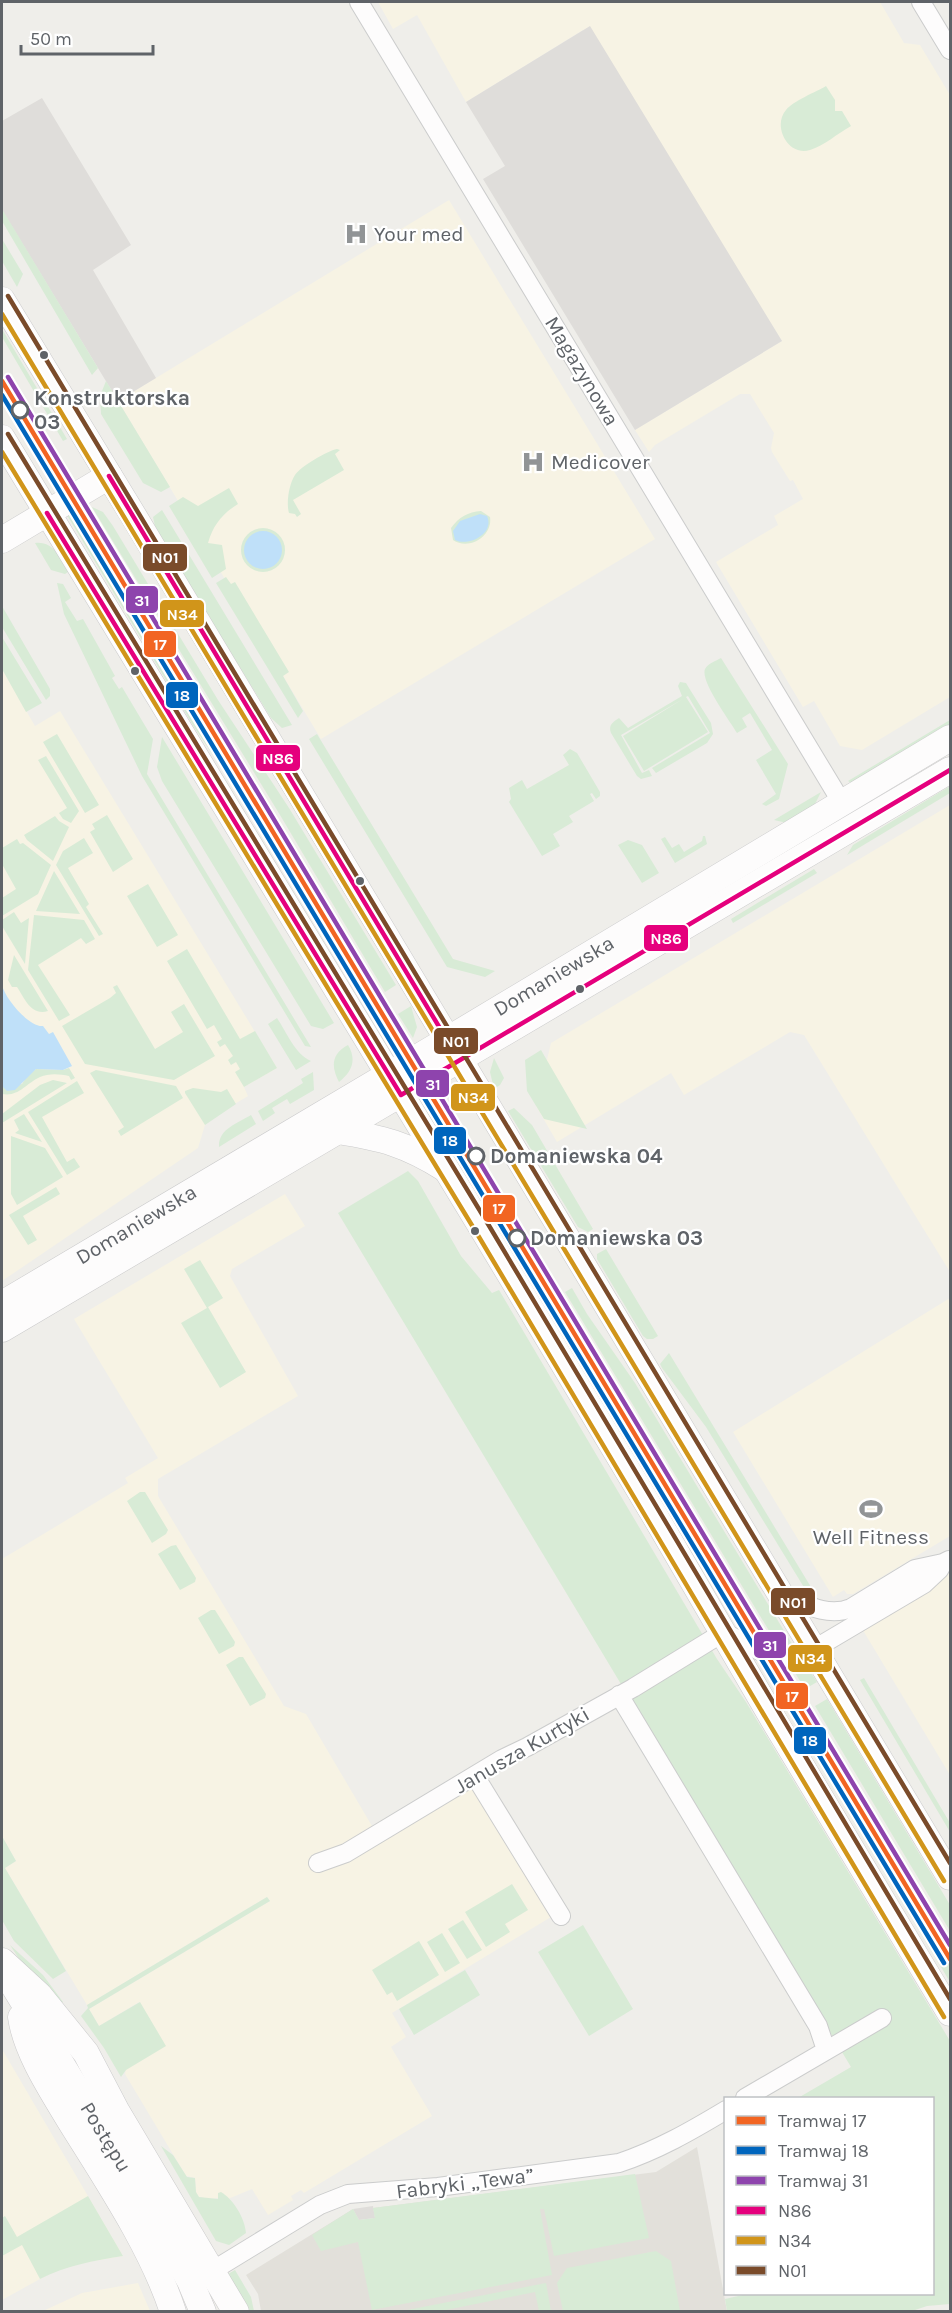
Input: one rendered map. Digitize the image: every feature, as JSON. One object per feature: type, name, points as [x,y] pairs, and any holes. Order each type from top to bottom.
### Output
[{"type":"main road","points":[[2,300],[951,1877]]},
{"type":"main road","points":[[2,438],[447,1170],[724,1632],[775,1723],[951,2013]]},
{"type":"main road","points":[[2,540],[109,476]]},
{"type":"main road","name":"Domaniewska","points":[[454,1050],[842,803],[951,738]]},
{"type":"main road","name":"Domaniewska","points":[[2,1304],[395,1085],[951,770]]},
{"type":"main road","name":"Domaniewska","points":[[2,1329],[339,1131],[395,1085]]},
{"type":"main road","points":[[339,1131],[398,1143],[422,1154],[447,1170]]},
{"type":"main road","points":[[2,1961],[39,1995],[86,2053],[117,2112],[236,2312]]},
{"type":"main road","name":"Postępu","points":[[2,1966],[161,2229],[190,2281],[203,2312]]},
{"type":"main road","points":[[21,1997],[22,2023],[43,2074],[139,2235],[154,2264],[173,2312]]},
{"type":"street","name":"Magazynowa","points":[[360,2],[842,803]]},
{"type":"street","points":[[921,2],[951,50]]},
{"type":"street","points":[[781,1594],[826,1612],[840,1612],[851,1608],[915,1569],[947,1561]]},
{"type":"street","points":[[724,1632],[775,1657],[799,1658],[924,1584],[947,1561]]},
{"type":"street","name":"Janusza Kurtyki","points":[[318,1863],[346,1853],[724,1632]]},
{"type":"street","points":[[619,1695],[818,2026],[826,2050]]},
{"type":"street","points":[[475,1776],[537,1859],[561,1916]]},
{"type":"street","points":[[747,2097],[882,2018]]},
{"type":"street","name":"Fabryki „Tewa”","points":[[212,2271],[320,2205],[348,2194],[438,2187],[619,2163],[673,2141],[724,2111]]},
{"type":"shaded area","points":[[378,2],[880,2],[904,43],[920,45],[950,95],[950,697],[862,750],[840,746],[814,701],[803,707],[716,562],[778,525],[774,516],[803,499],[793,480],[790,481],[772,452],[774,433],[750,394],[740,394],[655,445],[649,452],[635,430],[782,341],[583,30],[466,102],[417,15],[393,29]]},
{"type":"shaded area","points":[[590,26],[782,341],[635,430],[483,179],[505,166],[466,102]]},
{"type":"shaded area","points":[[42,98],[131,245],[93,270],[156,378],[118,401],[2,210],[2,121]]},
{"type":"shaded area","points":[[449,200],[655,539],[321,739],[118,401]]},
{"type":"shaded area","points":[[2,669],[35,726],[60,711],[277,1068],[244,1087],[248,1096],[210,1119],[205,1125],[198,1148],[2,1281]]},
{"type":"shaded area","points":[[950,805],[950,1272],[804,1035],[790,1032],[684,1095],[671,1073],[557,1142],[536,1106],[551,1043]]},
{"type":"shaded area","points":[[285,1194],[305,1226],[232,1269],[230,1276],[298,1396],[158,1479],[158,1496],[284,1706],[306,1714],[372,1826],[463,1773],[474,1792],[480,1789],[556,1914],[392,2013],[406,2037],[391,2047],[432,2116],[304,2193],[301,2190],[291,2196],[293,2200],[268,2215],[252,2189],[228,2199],[223,2193],[219,2198],[208,2199],[199,2197],[196,2193],[195,2178],[186,2176],[125,2074],[139,2002],[99,2026],[89,2009],[270,1901],[267,1897],[87,2005],[5,1868],[16,1861],[2,1837],[2,1559],[128,1483],[125,1478],[158,1458],[74,1319]]},
{"type":"shaded area","points":[[950,1298],[950,1536],[853,1594],[847,1594],[844,1590],[833,1597],[733,1432]]},
{"type":"shaded area","points":[[950,1573],[950,1775],[861,1627]]},
{"type":"shaded area","points":[[2,2049],[123,2256],[58,2269],[2,2300]]},
{"type":"shaded area","points":[[697,2147],[727,2311],[261,2311],[258,2294],[246,2275],[353,2209],[359,2220],[364,2220],[375,2218],[373,2208],[656,2172]]},
{"type":"shaded area","points":[[373,2206],[375,2218],[359,2220],[353,2209]]},
{"type":"shaded area","points":[[138,2283],[150,2311],[43,2311],[82,2293]]},
{"type":"green space","points":[[826,86],[835,100],[835,111],[842,111],[851,126],[815,148],[802,151],[795,149],[784,139],[782,117],[794,103]]},
{"type":"green space","points":[[2,209],[98,368],[92,375],[2,221]]},
{"type":"green space","points":[[2,239],[23,274],[17,287],[2,261]]},
{"type":"green space","points":[[2,329],[67,439],[63,441],[2,337]]},
{"type":"green space","points":[[106,381],[170,487],[161,492],[143,483],[101,414],[100,396]]},
{"type":"green space","points":[[337,449],[340,450],[335,454],[344,470],[293,500],[301,514],[297,517],[289,513],[289,494],[295,475],[314,460]]},
{"type":"green space","points":[[229,488],[238,504],[219,520],[208,543],[222,545],[226,569],[212,578],[169,506],[183,497],[198,506]]},
{"type":"green space","points":[[92,507],[103,512],[113,526],[218,700],[289,808],[396,985],[385,992],[280,815]]},
{"type":"green space","points":[[74,510],[369,1000],[368,1002],[257,820],[194,727],[67,515]]},
{"type":"green space","points":[[162,510],[292,725],[282,728],[271,718],[156,531],[153,517]]},
{"type":"green space","points":[[481,511],[490,517],[490,524],[484,536],[473,543],[466,544],[453,540],[451,528],[457,521],[468,514]]},
{"type":"green space","points":[[263,528],[272,529],[279,534],[284,541],[284,559],[279,566],[272,571],[263,572],[254,571],[247,566],[242,559],[241,550],[242,541],[247,534],[254,529]]},
{"type":"green space","points":[[35,543],[42,543],[52,548],[68,572],[65,574],[51,570]]},
{"type":"green space","points":[[226,577],[231,584],[235,582],[289,672],[283,676],[303,711],[298,718],[216,583]]},
{"type":"green space","points":[[57,583],[63,584],[71,598],[65,602],[77,621],[83,619],[115,676],[112,678],[119,689],[122,687],[153,739],[147,774],[311,1047],[305,1046],[142,776],[64,614]]},
{"type":"green space","points":[[2,606],[50,689],[50,696],[46,700],[2,627]]},
{"type":"green space","points":[[2,637],[42,703],[26,712],[2,669]]},
{"type":"green space","points":[[721,658],[788,764],[779,799],[766,806],[762,804],[776,794],[756,760],[772,750],[750,713],[742,718],[747,727],[737,733],[722,711],[705,675],[706,667]]},
{"type":"green space","points":[[680,682],[686,683],[711,723],[713,734],[707,743],[656,773],[652,768],[710,733],[688,696],[686,697],[708,732],[644,771],[623,736],[683,699],[621,735],[642,773],[649,770],[652,776],[641,779],[611,733],[611,726],[619,718],[628,728],[682,696],[678,686]]},
{"type":"green space","points":[[950,720],[950,726],[851,783],[848,781]]},
{"type":"green space","points":[[57,734],[99,805],[85,813],[43,742]]},
{"type":"green space","points":[[317,734],[453,959],[495,971],[485,977],[447,967],[309,739]]},
{"type":"green space","points":[[162,737],[334,1023],[323,1029],[311,1026],[162,781],[157,767]]},
{"type":"green space","points":[[570,749],[577,753],[600,792],[600,796],[596,799],[592,793],[590,794],[594,801],[569,816],[573,822],[553,834],[560,846],[542,856],[509,802],[511,799],[509,788],[522,780],[527,789],[569,765],[563,755]]},
{"type":"green space","points":[[46,756],[79,811],[71,823],[63,819],[59,813],[67,808],[38,760]]},
{"type":"green space","points":[[950,786],[950,793],[847,855],[853,845]]},
{"type":"green space","points":[[821,792],[814,806],[787,823],[774,820]]},
{"type":"green space","points":[[107,815],[133,859],[113,872],[90,832],[95,829],[92,824]]},
{"type":"green space","points":[[55,816],[69,827],[53,861],[24,835]]},
{"type":"green space","points":[[703,836],[707,844],[675,863],[661,839],[665,837],[672,848],[679,844],[684,852],[702,841]]},
{"type":"green space","points":[[84,838],[93,853],[68,868],[89,904],[86,907],[103,934],[99,936],[56,865],[63,851]]},
{"type":"green space","points":[[17,839],[20,844],[23,843],[51,865],[38,894],[2,916],[2,898],[16,889],[2,864],[2,848]]},
{"type":"green space","points":[[628,840],[642,845],[659,873],[642,883],[618,845]]},
{"type":"green space","points":[[814,869],[817,873],[733,923],[731,919]]},
{"type":"green space","points":[[54,871],[80,914],[36,911]]},
{"type":"green space","points":[[148,884],[178,935],[157,947],[127,896]]},
{"type":"green space","points":[[14,912],[21,923],[29,918],[25,964],[2,926],[2,920]]},
{"type":"green space","points":[[34,915],[84,920],[95,939],[86,944],[81,938],[38,965],[70,1015],[59,1021],[28,970]]},
{"type":"green space","points":[[187,949],[240,1039],[255,1031],[277,1068],[244,1087],[235,1072],[240,1069],[236,1062],[231,1065],[228,1060],[233,1056],[225,1044],[220,1047],[217,1042],[222,1039],[214,1025],[207,1029],[167,961]]},
{"type":"green space","points":[[14,955],[48,1011],[33,1009],[17,987],[12,987],[8,980]]},
{"type":"green space","points":[[117,985],[155,1049],[183,1032],[171,1012],[184,1004],[215,1056],[174,1080],[85,1064],[62,1026],[110,998],[116,993],[113,987]]},
{"type":"green space","points":[[411,1006],[417,1027],[413,1038],[398,1014]]},
{"type":"green space","points":[[277,1018],[296,1048],[311,1061],[296,1070],[268,1024]]},
{"type":"green space","points":[[348,1045],[353,1061],[350,1070],[339,1082],[334,1061],[338,1052]]},
{"type":"green space","points":[[541,1050],[587,1129],[544,1119],[527,1091],[525,1060]]},
{"type":"green space","points":[[494,1058],[504,1078],[494,1089],[490,1072]]},
{"type":"green space","points":[[69,1068],[75,1078],[71,1080],[69,1076],[47,1075],[40,1077],[18,1092],[2,1094],[2,1084],[3,1087],[22,1084],[27,1076],[36,1069],[63,1070]]},
{"type":"green space","points":[[96,1070],[176,1086],[183,1098],[121,1136],[118,1131],[124,1127],[90,1073]]},
{"type":"green space","points":[[313,1072],[314,1090],[290,1104],[287,1099],[272,1108],[275,1113],[263,1121],[258,1111],[303,1083],[301,1079]]},
{"type":"green space","points":[[53,1080],[67,1083],[2,1123],[2,1114],[40,1085]]},
{"type":"green space","points":[[77,1081],[84,1093],[42,1117],[67,1162],[74,1158],[80,1167],[67,1175],[28,1112]]},
{"type":"green space","points":[[193,1088],[221,1092],[227,1089],[236,1104],[205,1125],[185,1093]]},
{"type":"green space","points":[[514,1108],[532,1125],[593,1229],[588,1232],[578,1227],[508,1111]]},
{"type":"green space","points":[[24,1114],[42,1142],[15,1133],[19,1130],[14,1120]]},
{"type":"green space","points":[[251,1115],[256,1124],[219,1147],[225,1131]]},
{"type":"green space","points":[[11,1136],[45,1148],[63,1177],[17,1205],[11,1194]]},
{"type":"green space","points":[[408,1171],[418,1181],[461,1256],[492,1293],[499,1290],[717,1659],[746,1702],[950,2041],[950,2304],[927,2306],[909,2312],[727,2311],[725,2299],[743,2295],[934,2295],[934,2097],[800,2097],[851,2067],[338,1213]]},
{"type":"green space","points":[[56,1187],[60,1194],[23,1216],[37,1240],[28,1245],[9,1215]]},
{"type":"green space","points":[[606,1249],[658,1336],[653,1339],[643,1336],[597,1259],[597,1254]]},
{"type":"green space","points":[[200,1260],[223,1298],[208,1307],[246,1372],[220,1388],[181,1323],[207,1308],[184,1269]]},
{"type":"green space","points":[[572,1288],[587,1314],[635,1383],[795,1649],[780,1649],[565,1292]]},
{"type":"green space","points":[[550,1302],[749,1633],[634,1446],[578,1364],[543,1306]]},
{"type":"green space","points":[[669,1353],[814,1592],[816,1599],[805,1589],[706,1427],[662,1368],[660,1364]]},
{"type":"green space","points":[[140,1492],[145,1492],[168,1530],[166,1534],[152,1543],[127,1501]]},
{"type":"green space","points":[[176,1545],[196,1578],[195,1582],[180,1590],[158,1554]]},
{"type":"green space","points":[[215,1610],[235,1642],[234,1646],[219,1654],[198,1618]]},
{"type":"green space","points":[[243,1657],[266,1694],[265,1698],[250,1706],[226,1665]]},
{"type":"green space","points":[[760,1663],[771,1667],[790,1698],[782,1703]]},
{"type":"green space","points":[[804,1665],[817,1682],[805,1689],[792,1668]]},
{"type":"green space","points":[[864,1678],[950,1823],[950,1832],[860,1680]]},
{"type":"green space","points":[[827,1699],[950,1905],[950,1931],[815,1706]]},
{"type":"green space","points":[[800,1715],[950,1966],[950,1982],[792,1719]]},
{"type":"green space","points":[[2,1836],[16,1861],[5,1868],[66,1971],[53,1979],[14,1941],[2,1920]]},
{"type":"green space","points":[[512,1884],[528,1910],[505,1924],[510,1932],[486,1947],[465,1912]]},
{"type":"green space","points":[[267,1897],[270,1901],[89,2009],[99,2026],[140,2002],[166,2046],[126,2070],[121,2077],[81,2016],[88,2008],[87,2005]]},
{"type":"green space","points":[[463,1920],[482,1950],[467,1959],[448,1929]]},
{"type":"green space","points":[[583,1925],[633,2009],[589,2036],[538,1952]]},
{"type":"green space","points":[[442,1933],[460,1963],[445,1972],[427,1942]]},
{"type":"green space","points":[[419,1941],[439,1975],[397,2001],[392,1992],[387,1995],[372,1970]]},
{"type":"green space","points":[[10,1945],[43,1975],[63,2002],[61,2003],[27,1971]]},
{"type":"green space","points":[[465,1970],[480,1995],[414,2035],[399,2009]]},
{"type":"green space","points":[[161,2146],[173,2155],[187,2177],[195,2178],[196,2192],[199,2197],[218,2199],[218,2193],[221,2192],[230,2199],[241,2215],[246,2233],[229,2245],[216,2241]]},
{"type":"green space","points":[[635,2174],[649,2238],[554,2256],[544,2209],[540,2209],[552,2275],[372,2310],[358,2242],[321,2251],[312,2235],[353,2209],[359,2220],[375,2218],[373,2208]]},
{"type":"green space","points":[[88,2196],[123,2256],[70,2267],[40,2279],[22,2245],[2,2256],[2,2218],[5,2216],[17,2237]]},
{"type":"green space","points":[[656,2251],[671,2261],[680,2311],[563,2311],[557,2283],[567,2268]]},
{"type":"green space","points":[[235,2270],[251,2297],[254,2311],[246,2311],[228,2274]]},
{"type":"green space","points":[[546,2283],[551,2311],[539,2311],[535,2292],[441,2311],[402,2311]]},
{"type":"water","points":[[480,514],[487,516],[487,528],[484,533],[467,542],[455,540],[453,531],[460,521]]},
{"type":"water","points":[[263,531],[276,537],[282,550],[276,563],[263,569],[250,563],[244,550],[250,537]]},
{"type":"water","points":[[2,985],[8,998],[25,1018],[43,1026],[49,1034],[53,1032],[72,1066],[63,1070],[36,1069],[15,1090],[7,1091],[3,1087]]},
{"type":"tram line","name":"31","points":[[8,377],[950,1945]]},
{"type":"tram line","name":"17","points":[[2,381],[950,1959]]},
{"type":"tram line","name":"18","points":[[2,395],[944,1963]]},
{"type":"transit line","name":"N01","points":[[8,296],[950,1863]]},
{"type":"transit line","name":"N34","points":[[2,314],[944,1881]]},
{"type":"transit line","name":"N01","points":[[8,434],[488,1224],[950,1999]]},
{"type":"transit line","name":"N34","points":[[2,452],[476,1232],[944,2017]]},
{"type":"transit line","name":"N86","points":[[109,476],[447,1040]]},
{"type":"transit line","name":"N86","points":[[47,513],[401,1095],[950,770]]},
{"type":"place","name":"Your med","points":[[356,234]]},
{"type":"place","name":"Konstruktorska 03","points":[[20,410]]},
{"type":"place","name":"Medicover","points":[[533,462]]},
{"type":"place","name":"Domaniewska 04","points":[[476,1156]]},
{"type":"place","name":"Domaniewska 03","points":[[517,1238]]},
{"type":"place","name":"Well Fitness","points":[[871,1509]]}]
